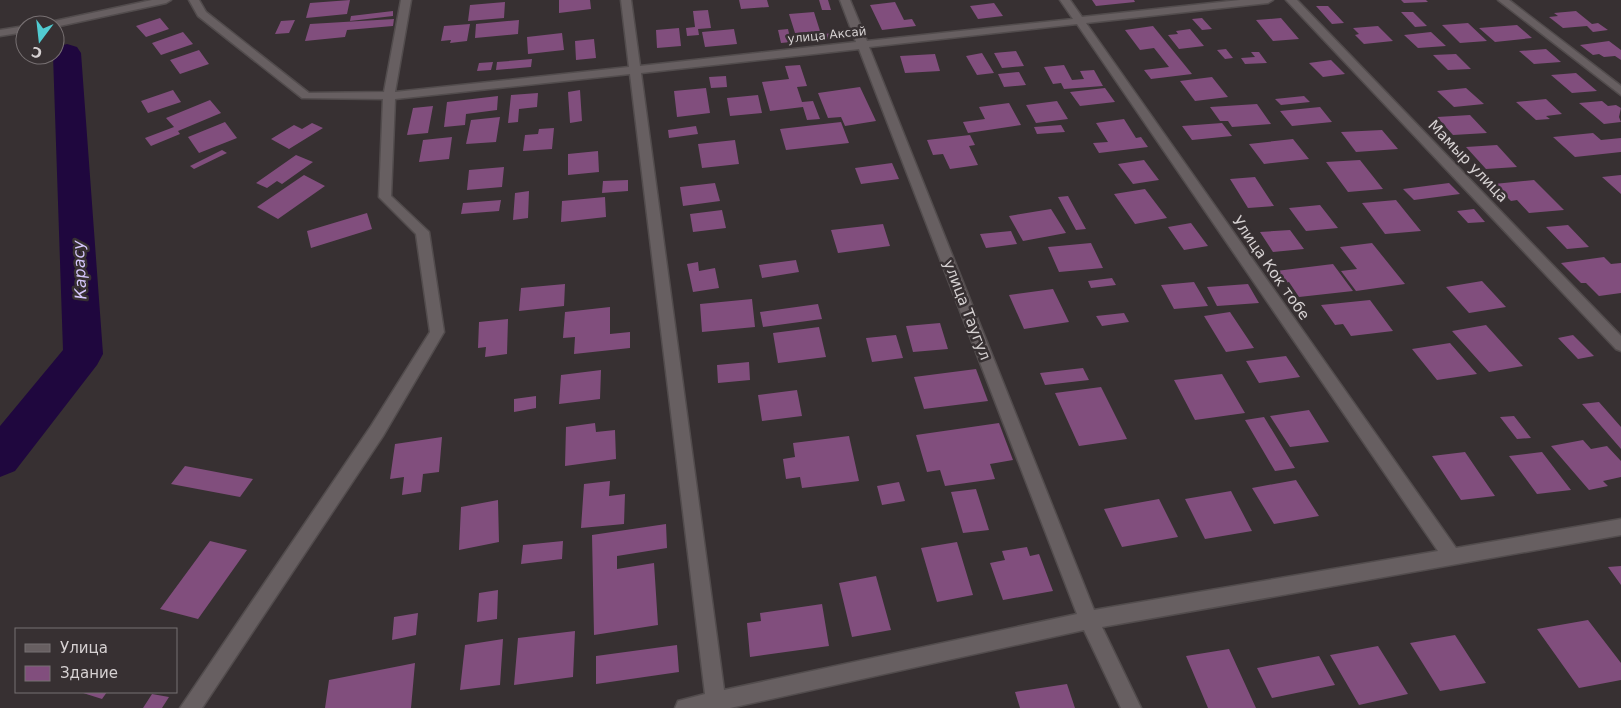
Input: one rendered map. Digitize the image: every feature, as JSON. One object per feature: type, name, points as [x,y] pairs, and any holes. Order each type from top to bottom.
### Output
[{"type":"street","points":[[65,22],[166,0]]},
{"type":"street","name":"улица Аксай","points":[[194,0],[202,14],[306,96],[410,95],[1268,0]]},
{"type":"street","points":[[190,708],[377,431],[437,332],[422,232],[385,197],[389,96],[406,0]]},
{"type":"street","points":[[626,0],[716,702]]},
{"type":"street","name":"улица Таугул","points":[[845,0],[1089,620],[1131,708]]},
{"type":"street","name":"Улица Кок тобе","points":[[1065,0],[1451,555]]},
{"type":"street","name":"Мамыр улица","points":[[1291,0],[1621,345]]},
{"type":"street","points":[[1503,0],[1621,92]]},
{"type":"street","points":[[0,33],[15,31]]},
{"type":"street","points":[[685,708],[1089,620],[1451,555],[1621,527]]},
{"type":"building","points":[[350,0],[347,14],[306,18],[310,3]]},
{"type":"building","points":[[559,0],[590,0],[591,9],[559,13]]},
{"type":"building","points":[[739,0],[767,0],[769,7],[741,9]]},
{"type":"building","points":[[819,0],[828,0],[831,10],[822,10]]},
{"type":"building","points":[[1092,0],[1134,0],[1135,2],[1096,6]]},
{"type":"building","points":[[1401,0],[1426,0],[1428,2],[1404,3]]},
{"type":"building","points":[[505,2],[504,18],[468,21],[470,5]]},
{"type":"building","points":[[895,2],[904,20],[912,19],[916,26],[882,30],[870,5]]},
{"type":"building","points":[[994,3],[1003,16],[978,19],[970,6]]},
{"type":"building","points":[[1316,6],[1328,6],[1344,23],[1332,24]]},
{"type":"building","points":[[708,10],[711,28],[698,29],[699,35],[687,36],[686,28],[695,27],[693,11]]},
{"type":"building","points":[[393,11],[393,16],[350,21],[351,16]]},
{"type":"building","points":[[1576,11],[1592,24],[1598,23],[1608,30],[1593,32],[1587,26],[1563,28],[1549,17],[1558,16],[1554,13]]},
{"type":"building","points":[[814,12],[820,31],[795,33],[789,14]]},
{"type":"building","points":[[1401,12],[1413,12],[1427,26],[1415,27]]},
{"type":"building","points":[[160,18],[169,29],[146,37],[136,26]]},
{"type":"building","points":[[1202,18],[1212,29],[1202,30],[1192,19]]},
{"type":"building","points":[[1281,18],[1299,39],[1273,41],[1256,20]]},
{"type":"building","points":[[394,19],[393,26],[347,30],[345,37],[305,41],[310,24]]},
{"type":"building","points":[[295,20],[289,33],[275,34],[281,21]]},
{"type":"building","points":[[519,20],[518,34],[475,38],[476,24]]},
{"type":"building","points":[[1468,23],[1487,41],[1460,43],[1442,25]]},
{"type":"building","points":[[470,24],[467,41],[450,43],[451,40],[441,41],[444,26]]},
{"type":"building","points":[[1517,25],[1532,38],[1495,42],[1479,28]]},
{"type":"building","points":[[1153,26],[1192,74],[1151,79],[1144,70],[1169,67],[1154,48],[1140,50],[1125,30]]},
{"type":"building","points":[[1378,26],[1393,41],[1364,44],[1355,35],[1359,34],[1353,28]]},
{"type":"building","points":[[679,28],[681,46],[657,48],[656,30]]},
{"type":"building","points":[[734,29],[737,44],[705,47],[702,32]]},
{"type":"building","points":[[788,29],[791,42],[781,43],[778,30]]},
{"type":"building","points":[[1190,29],[1204,46],[1179,49],[1168,35],[1178,34],[1176,31]]},
{"type":"building","points":[[183,32],[193,44],[161,55],[152,43]]},
{"type":"building","points":[[841,32],[843,37],[826,39],[824,34]]},
{"type":"building","points":[[1431,32],[1446,46],[1418,48],[1404,35]]},
{"type":"building","points":[[562,33],[564,50],[528,54],[527,37]]},
{"type":"building","points":[[594,39],[596,58],[576,60],[575,41]]},
{"type":"building","points":[[1609,41],[1621,50],[1621,60],[1615,56],[1593,55],[1580,45]]},
{"type":"building","points":[[1226,49],[1233,58],[1225,59],[1217,50]]},
{"type":"building","points":[[1546,49],[1561,62],[1534,64],[1519,51]]},
{"type":"building","points":[[199,50],[209,64],[180,74],[170,60]]},
{"type":"building","points":[[1016,51],[1024,66],[1002,68],[994,53]]},
{"type":"building","points":[[1251,52],[1259,52],[1267,63],[1245,64],[1241,58],[1255,57]]},
{"type":"building","points":[[982,53],[994,73],[977,75],[966,56]]},
{"type":"building","points":[[935,54],[940,71],[905,73],[900,56]]},
{"type":"building","points":[[1456,54],[1471,69],[1448,70],[1433,55]]},
{"type":"building","points":[[532,59],[531,67],[496,70],[497,62]]},
{"type":"building","points":[[1331,60],[1345,74],[1323,77],[1309,63]]},
{"type":"building","points":[[493,62],[491,70],[477,71],[479,63]]},
{"type":"building","points":[[800,65],[807,86],[797,87],[802,102],[813,101],[820,119],[807,120],[803,107],[770,111],[762,82],[789,79],[785,66]]},
{"type":"building","points":[[1064,65],[1072,80],[1084,79],[1080,71],[1094,70],[1103,86],[1064,89],[1061,83],[1053,84],[1044,67]]},
{"type":"building","points":[[1019,72],[1026,85],[1004,87],[998,74]]},
{"type":"building","points":[[1576,73],[1597,91],[1572,93],[1551,75]]},
{"type":"building","points":[[726,76],[727,87],[711,88],[709,77]]},
{"type":"building","points":[[1212,77],[1228,97],[1195,101],[1180,81]]},
{"type":"building","points":[[860,87],[876,121],[845,126],[841,117],[828,118],[818,93]]},
{"type":"building","points":[[706,88],[710,113],[677,117],[674,91]]},
{"type":"building","points":[[1105,88],[1115,102],[1080,106],[1070,92]]},
{"type":"building","points":[[1466,88],[1484,104],[1454,107],[1437,91]]},
{"type":"building","points":[[173,90],[181,102],[148,113],[141,101]]},
{"type":"building","points":[[580,90],[582,121],[570,123],[568,92]]},
{"type":"building","points":[[538,93],[537,107],[519,109],[518,122],[508,123],[511,95]]},
{"type":"building","points":[[758,95],[762,113],[730,116],[727,98]]},
{"type":"building","points":[[498,96],[497,110],[466,114],[465,125],[444,127],[447,102]]},
{"type":"building","points":[[1304,96],[1310,102],[1281,105],[1275,99]]},
{"type":"building","points":[[1546,99],[1562,114],[1546,116],[1550,119],[1536,120],[1516,102]]},
{"type":"building","points":[[210,100],[221,113],[178,131],[180,134],[151,146],[145,138],[174,127],[166,118]]},
{"type":"building","points":[[1057,101],[1068,119],[1036,123],[1026,105]]},
{"type":"building","points":[[1602,101],[1608,106],[1616,105],[1621,108],[1619,117],[1621,122],[1604,124],[1579,103]]},
{"type":"building","points":[[1009,103],[1021,125],[968,133],[963,122],[985,119],[979,107]]},
{"type":"building","points":[[1257,104],[1271,124],[1232,127],[1228,121],[1220,121],[1210,107]]},
{"type":"building","points":[[433,106],[428,133],[407,135],[413,108]]},
{"type":"building","points":[[1320,107],[1332,122],[1292,126],[1280,111]]},
{"type":"building","points":[[1470,115],[1487,133],[1453,135],[1437,117]]},
{"type":"building","points":[[500,117],[496,142],[466,144],[471,120]]},
{"type":"building","points":[[1124,119],[1136,138],[1141,137],[1148,147],[1099,153],[1093,143],[1108,142],[1096,123]]},
{"type":"building","points":[[225,122],[237,138],[199,153],[188,137]]},
{"type":"building","points":[[841,122],[849,143],[786,150],[780,129]]},
{"type":"building","points":[[312,123],[323,128],[289,149],[271,139],[294,125],[302,129]]},
{"type":"building","points":[[1222,123],[1232,136],[1192,140],[1182,126]]},
{"type":"building","points":[[1061,125],[1065,132],[1037,134],[1034,127]]},
{"type":"building","points":[[696,126],[698,134],[669,138],[668,130]]},
{"type":"building","points":[[554,128],[552,149],[523,151],[525,135],[538,134],[539,129]]},
{"type":"building","points":[[1382,130],[1398,149],[1356,152],[1341,132]]},
{"type":"building","points":[[1593,133],[1601,140],[1621,138],[1621,152],[1575,157],[1553,137]]},
{"type":"building","points":[[970,135],[975,145],[969,146],[978,165],[950,169],[943,154],[933,155],[927,140]]},
{"type":"building","points":[[452,137],[449,159],[419,162],[423,140]]},
{"type":"building","points":[[1293,139],[1309,159],[1264,164],[1249,144]]},
{"type":"building","points":[[735,140],[739,164],[702,168],[698,144]]},
{"type":"building","points":[[1497,145],[1517,167],[1486,169],[1466,147]]},
{"type":"building","points":[[222,150],[227,153],[194,169],[190,166]]},
{"type":"building","points":[[598,151],[599,172],[568,175],[568,154]]},
{"type":"building","points":[[296,155],[313,162],[282,184],[277,181],[267,188],[256,183]]},
{"type":"building","points":[[1144,160],[1159,180],[1133,184],[1118,164]]},
{"type":"building","points":[[1360,160],[1383,189],[1348,192],[1326,162]]},
{"type":"building","points":[[892,163],[899,179],[861,184],[855,168]]},
{"type":"building","points":[[504,167],[502,187],[467,190],[469,170]]},
{"type":"building","points":[[304,175],[325,186],[278,219],[257,207]]},
{"type":"building","points":[[1621,175],[1621,194],[1602,177]]},
{"type":"building","points":[[1255,177],[1274,206],[1248,208],[1230,179]]},
{"type":"building","points":[[628,180],[628,191],[602,193],[603,181]]},
{"type":"building","points":[[1534,180],[1564,210],[1529,213],[1517,200],[1511,201],[1494,184]]},
{"type":"building","points":[[715,183],[720,201],[683,206],[680,187]]},
{"type":"building","points":[[1449,183],[1460,194],[1414,200],[1403,189]]},
{"type":"building","points":[[1145,189],[1167,218],[1135,224],[1114,194]]},
{"type":"building","points":[[529,191],[528,218],[513,220],[515,193]]},
{"type":"building","points":[[1068,196],[1086,229],[1076,230],[1058,197]]},
{"type":"building","points":[[605,197],[606,217],[561,222],[562,201]]},
{"type":"building","points":[[501,200],[499,211],[461,214],[463,203]]},
{"type":"building","points":[[1396,200],[1421,231],[1385,234],[1362,203]]},
{"type":"building","points":[[1320,205],[1338,228],[1306,231],[1289,208]]},
{"type":"building","points":[[1051,209],[1066,233],[1023,241],[1009,216]]},
{"type":"building","points":[[1474,209],[1485,222],[1468,223],[1457,211]]},
{"type":"building","points":[[722,210],[726,228],[693,232],[690,214]]},
{"type":"building","points":[[367,213],[372,229],[311,248],[307,231]]},
{"type":"building","points":[[1191,223],[1208,246],[1184,250],[1168,227]]},
{"type":"building","points":[[883,224],[890,246],[838,253],[831,230]]},
{"type":"building","points":[[1568,225],[1589,247],[1567,249],[1546,227]]},
{"type":"building","points":[[1290,230],[1304,249],[1273,252],[1260,232]]},
{"type":"building","points":[[1011,231],[1017,244],[986,248],[980,234]]},
{"type":"building","points":[[1091,243],[1103,268],[1059,272],[1048,247]]},
{"type":"building","points":[[1372,243],[1405,284],[1356,291],[1341,271],[1357,269],[1340,247]]},
{"type":"building","points":[[1604,257],[1611,264],[1621,263],[1621,293],[1599,296],[1586,283],[1581,283],[1561,263]]},
{"type":"building","points":[[796,260],[799,272],[762,278],[759,265]]},
{"type":"building","points":[[698,262],[699,271],[715,268],[719,288],[693,292],[687,264]]},
{"type":"building","points":[[1333,264],[1353,291],[1299,297],[1289,282],[1284,283],[1276,271]]},
{"type":"building","points":[[1112,278],[1116,285],[1091,288],[1088,281]]},
{"type":"building","points":[[1482,281],[1506,307],[1469,313],[1446,287]]},
{"type":"building","points":[[1194,282],[1208,306],[1174,309],[1161,285]]},
{"type":"building","points":[[565,284],[564,306],[519,311],[521,288]]},
{"type":"building","points":[[1248,284],[1259,303],[1217,306],[1207,287]]},
{"type":"building","points":[[1053,289],[1069,322],[1024,329],[1009,295]]},
{"type":"building","points":[[752,299],[755,327],[702,332],[700,304]]},
{"type":"building","points":[[1370,300],[1393,331],[1351,336],[1343,324],[1335,325],[1321,305]]},
{"type":"building","points":[[818,304],[822,319],[763,327],[760,312]]},
{"type":"building","points":[[610,307],[610,334],[630,332],[630,348],[574,354],[575,337],[563,338],[565,312]]},
{"type":"building","points":[[1230,312],[1254,348],[1226,352],[1204,316]]},
{"type":"building","points":[[1124,313],[1129,322],[1102,326],[1096,316]]},
{"type":"building","points":[[508,319],[507,354],[485,357],[486,347],[478,348],[479,322]]},
{"type":"building","points":[[940,323],[948,349],[913,352],[906,326]]},
{"type":"building","points":[[1486,325],[1523,366],[1489,372],[1452,331]]},
{"type":"building","points":[[819,327],[826,357],[778,363],[773,333]]},
{"type":"building","points":[[896,335],[903,358],[872,362],[866,338]]},
{"type":"building","points":[[1573,335],[1594,356],[1578,359],[1558,338]]},
{"type":"building","points":[[1450,343],[1477,374],[1437,380],[1412,349]]},
{"type":"building","points":[[1286,356],[1300,377],[1259,383],[1246,361]]},
{"type":"building","points":[[749,362],[750,380],[718,383],[717,365]]},
{"type":"building","points":[[1083,368],[1089,380],[1045,385],[1040,373]]},
{"type":"building","points":[[976,369],[988,401],[924,409],[914,377]]},
{"type":"building","points":[[601,370],[600,399],[559,404],[561,375]]},
{"type":"building","points":[[1222,374],[1245,413],[1195,420],[1174,380]]},
{"type":"building","points":[[1101,387],[1127,439],[1079,446],[1055,393]]},
{"type":"building","points":[[797,390],[802,416],[762,421],[758,395]]},
{"type":"building","points":[[536,396],[536,408],[514,412],[514,399]]},
{"type":"building","points":[[1599,402],[1621,427],[1621,449],[1582,404]]},
{"type":"building","points":[[1309,410],[1329,442],[1290,447],[1270,416]]},
{"type":"building","points":[[1514,416],[1531,438],[1517,439],[1500,417]]},
{"type":"building","points":[[1264,417],[1295,468],[1275,471],[1245,420]]},
{"type":"building","points":[[595,423],[596,432],[615,430],[616,459],[565,466],[566,427]]},
{"type":"building","points":[[999,423],[1013,460],[990,464],[995,479],[945,486],[940,470],[927,472],[916,435]]},
{"type":"building","points":[[849,436],[859,481],[802,488],[800,477],[786,479],[783,459],[795,457],[793,443]]},
{"type":"building","points":[[442,437],[439,472],[423,474],[421,492],[402,495],[404,477],[390,479],[395,444]]},
{"type":"building","points":[[1583,440],[1591,449],[1607,446],[1621,461],[1621,477],[1603,481],[1608,486],[1589,490],[1551,446]]},
{"type":"building","points":[[1465,452],[1495,496],[1461,500],[1432,456]]},
{"type":"building","points":[[1542,452],[1571,490],[1537,494],[1509,456]]},
{"type":"building","points":[[185,466],[253,479],[240,497],[171,484]]},
{"type":"building","points":[[1296,480],[1319,516],[1274,524],[1252,488]]},
{"type":"building","points":[[610,481],[609,496],[625,494],[624,524],[581,528],[584,484]]},
{"type":"building","points":[[899,482],[905,501],[882,505],[877,486]]},
{"type":"building","points":[[976,489],[989,530],[963,533],[951,492]]},
{"type":"building","points":[[1231,491],[1252,531],[1205,539],[1185,499]]},
{"type":"building","points":[[1159,499],[1178,537],[1122,547],[1104,509]]},
{"type":"building","points":[[498,500],[499,542],[459,550],[461,507]]},
{"type":"building","points":[[666,524],[667,548],[617,556],[617,569],[654,563],[658,625],[594,635],[592,535]]},
{"type":"building","points":[[210,541],[247,550],[198,619],[160,609]]},
{"type":"building","points":[[563,541],[562,559],[521,564],[523,545]]},
{"type":"building","points":[[957,542],[973,595],[937,602],[921,548]]},
{"type":"building","points":[[1027,547],[1030,556],[1039,554],[1053,591],[1003,600],[990,563],[1005,560],[1002,551]]},
{"type":"building","points":[[1621,566],[1621,585],[1608,567]]},
{"type":"building","points":[[876,576],[891,630],[852,637],[839,583]]},
{"type":"building","points":[[498,590],[497,619],[477,622],[479,593]]},
{"type":"building","points":[[822,604],[829,646],[750,657],[747,623],[761,621],[760,613]]},
{"type":"building","points":[[418,613],[416,635],[392,640],[394,617]]},
{"type":"building","points":[[1588,620],[1621,663],[1621,680],[1579,688],[1537,629]]},
{"type":"building","points":[[575,631],[573,677],[514,685],[518,638]]},
{"type":"building","points":[[1455,635],[1486,683],[1440,691],[1410,643]]},
{"type":"building","points":[[503,639],[500,685],[460,690],[465,645]]},
{"type":"building","points":[[677,645],[679,672],[596,684],[596,656]]},
{"type":"building","points":[[1378,646],[1408,694],[1359,705],[1330,655]]},
{"type":"building","points":[[1229,649],[1256,708],[1208,708],[1186,656]]},
{"type":"building","points":[[1319,656],[1335,685],[1272,698],[1257,668]]},
{"type":"building","points":[[415,663],[411,708],[325,708],[329,680]]},
{"type":"building","points":[[1067,684],[1075,708],[1020,708],[1015,692]]},
{"type":"building","points":[[83,693],[106,693],[102,699]]},
{"type":"building","points":[[152,694],[169,697],[162,708],[143,708]]},
{"type":"waterway","name":"Карасу","points":[[0,458],[83,354],[67,53]]}]
